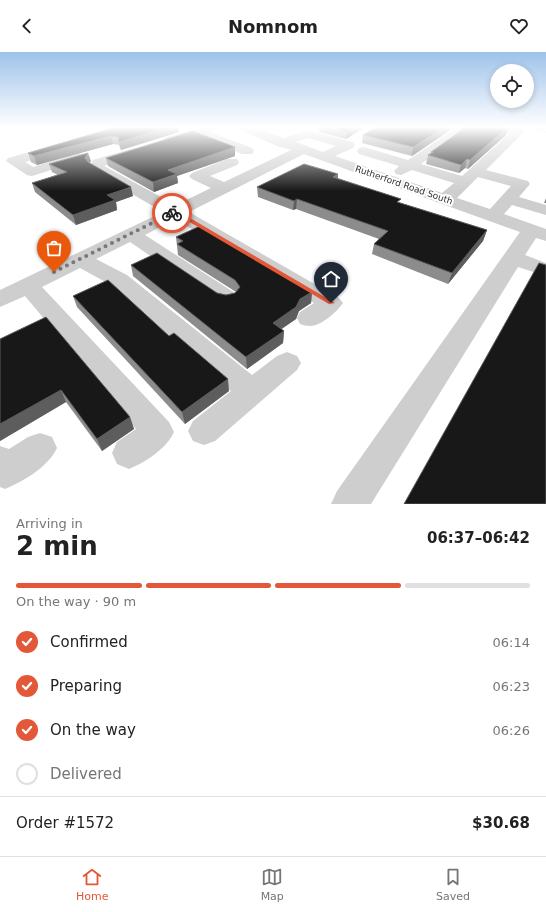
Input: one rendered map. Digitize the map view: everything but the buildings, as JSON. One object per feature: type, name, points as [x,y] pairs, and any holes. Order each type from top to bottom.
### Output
[{"type":"street","points":[[56,148],[13,161],[32,172],[80,157],[124,148]]},
{"type":"street","points":[[136,148],[98,163],[96,168],[176,212],[331,303],[309,318]]},
{"type":"street","points":[[240,148],[247,151]]},
{"type":"street","points":[[0,299],[224,188],[293,148]]},
{"type":"street","name":"Rutherford Road South","points":[[311,148],[322,157],[493,216],[541,225]]},
{"type":"street","points":[[322,157],[341,148]]},
{"type":"street","points":[[371,148],[410,166],[522,184],[493,216]]},
{"type":"street","points":[[387,180],[410,166],[434,148]]},
{"type":"street","points":[[445,199],[501,148]]},
{"type":"street","points":[[224,188],[197,176],[232,162]]},
{"type":"street","points":[[350,504],[512,258],[541,225],[509,199]]},
{"type":"street","points":[[130,234],[227,298]]},
{"type":"street","points":[[512,258],[546,270]]},
{"type":"street","points":[[80,259],[119,280],[252,392]]},
{"type":"street","points":[[28,285],[158,432],[130,453]]},
{"type":"street","points":[[204,431],[287,364]]},
{"type":"street","points":[[0,462],[5,472],[40,448]]},
{"type":"way so far","points":[[54,272],[172,213]]},
{"type":"route","points":[[172,213],[176,212],[331,303]]}]
